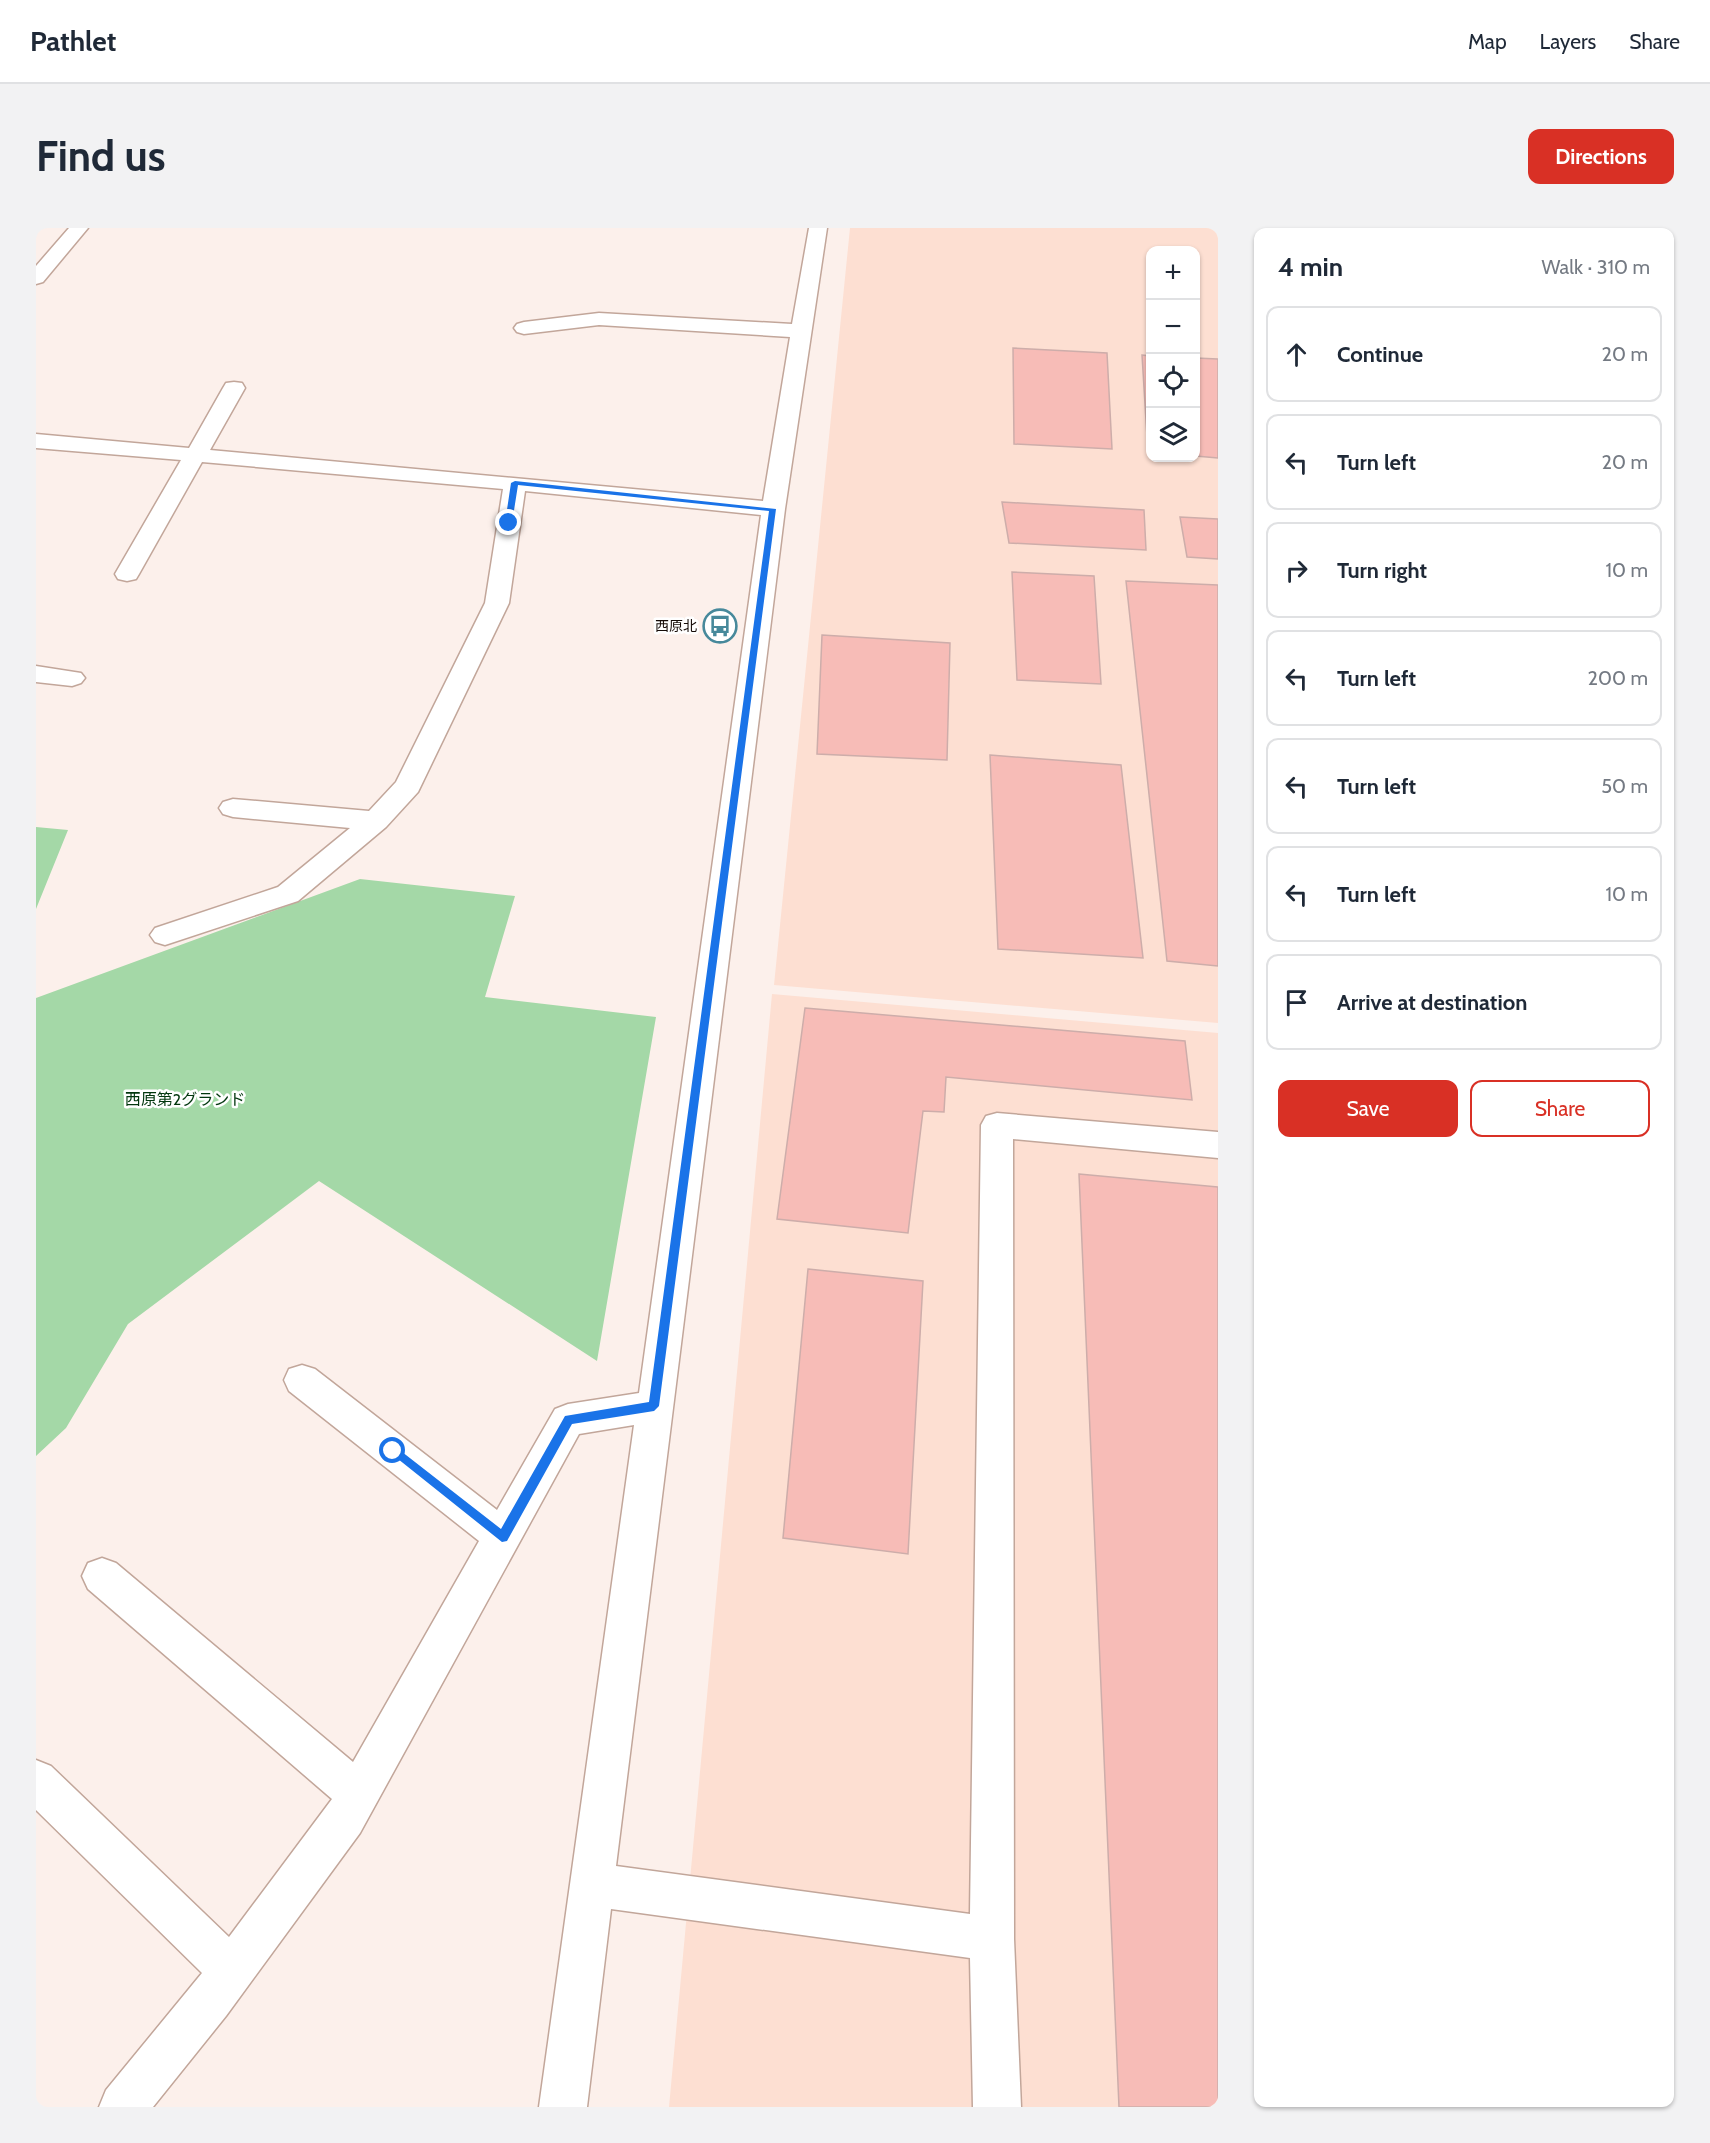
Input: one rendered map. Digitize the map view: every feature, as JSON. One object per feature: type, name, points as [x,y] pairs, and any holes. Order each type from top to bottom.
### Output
[{"type":"street","points":[[36,278],[79,228]]},
{"type":"street","points":[[563,2107],[773,509],[818,228]]},
{"type":"street","points":[[524,328],[599,319],[801,330]]},
{"type":"street","points":[[127,574],[234,388]]},
{"type":"street","points":[[36,441],[515,483],[773,509]]},
{"type":"street","points":[[165,935],[288,894],[376,821],[408,786],[497,603],[515,483]]},
{"type":"street","points":[[36,674],[72,678]]},
{"type":"street","points":[[233,808],[376,821]]},
{"type":"street","points":[[997,2107],[992,1940],[997,1125],[1218,1145]]},
{"type":"street","points":[[302,1380],[502,1537]]},
{"type":"street","points":[[123,2107],[232,1971],[345,1818],[568,1420],[654,1406]]},
{"type":"street","points":[[102,1576],[358,1794]]},
{"type":"street","points":[[36,1781],[232,1971]]},
{"type":"street","points":[[591,1884],[992,1940]]},
{"type":"shaded area","points":[[850,228],[1218,228],[1218,1023],[774,985]]},
{"type":"shaded area","points":[[772,994],[1218,1033],[1218,2107],[669,2107]]},
{"type":"green space","points":[[36,827],[68,830],[36,909]]},
{"type":"green space","name":"西原第2グランド","points":[[360,879],[515,896],[485,997],[656,1017],[597,1361],[319,1181],[128,1324],[66,1428],[36,1456],[36,998]]},
{"type":"building","points":[[1013,348],[1107,353],[1112,449],[1014,444]]},
{"type":"building","points":[[1142,355],[1146,356],[1146,420]]},
{"type":"building","points":[[1200,358],[1218,359],[1218,458],[1200,456]]},
{"type":"building","points":[[1002,502],[1144,510],[1146,550],[1009,543]]},
{"type":"building","points":[[1180,517],[1218,519],[1218,559],[1187,557]]},
{"type":"building","points":[[1012,572],[1094,576],[1101,684],[1017,680]]},
{"type":"building","points":[[1126,581],[1218,585],[1218,966],[1167,961]]},
{"type":"building","points":[[822,635],[950,643],[947,760],[817,754]]},
{"type":"building","points":[[990,755],[1121,765],[1143,958],[998,949]]},
{"type":"building","points":[[805,1008],[1185,1041],[1192,1100],[946,1077],[944,1112],[923,1111],[908,1233],[777,1219]]},
{"type":"building","points":[[1079,1174],[1218,1187],[1218,2107],[1119,2107]]},
{"type":"building","points":[[808,1269],[923,1281],[908,1554],[783,1538]]},
{"type":"place","name":"西原北","points":[[720,626]]},
{"type":"route","points":[[393,1451],[502,1537],[568,1420],[654,1406],[773,509],[515,483],[509,523]]}]
